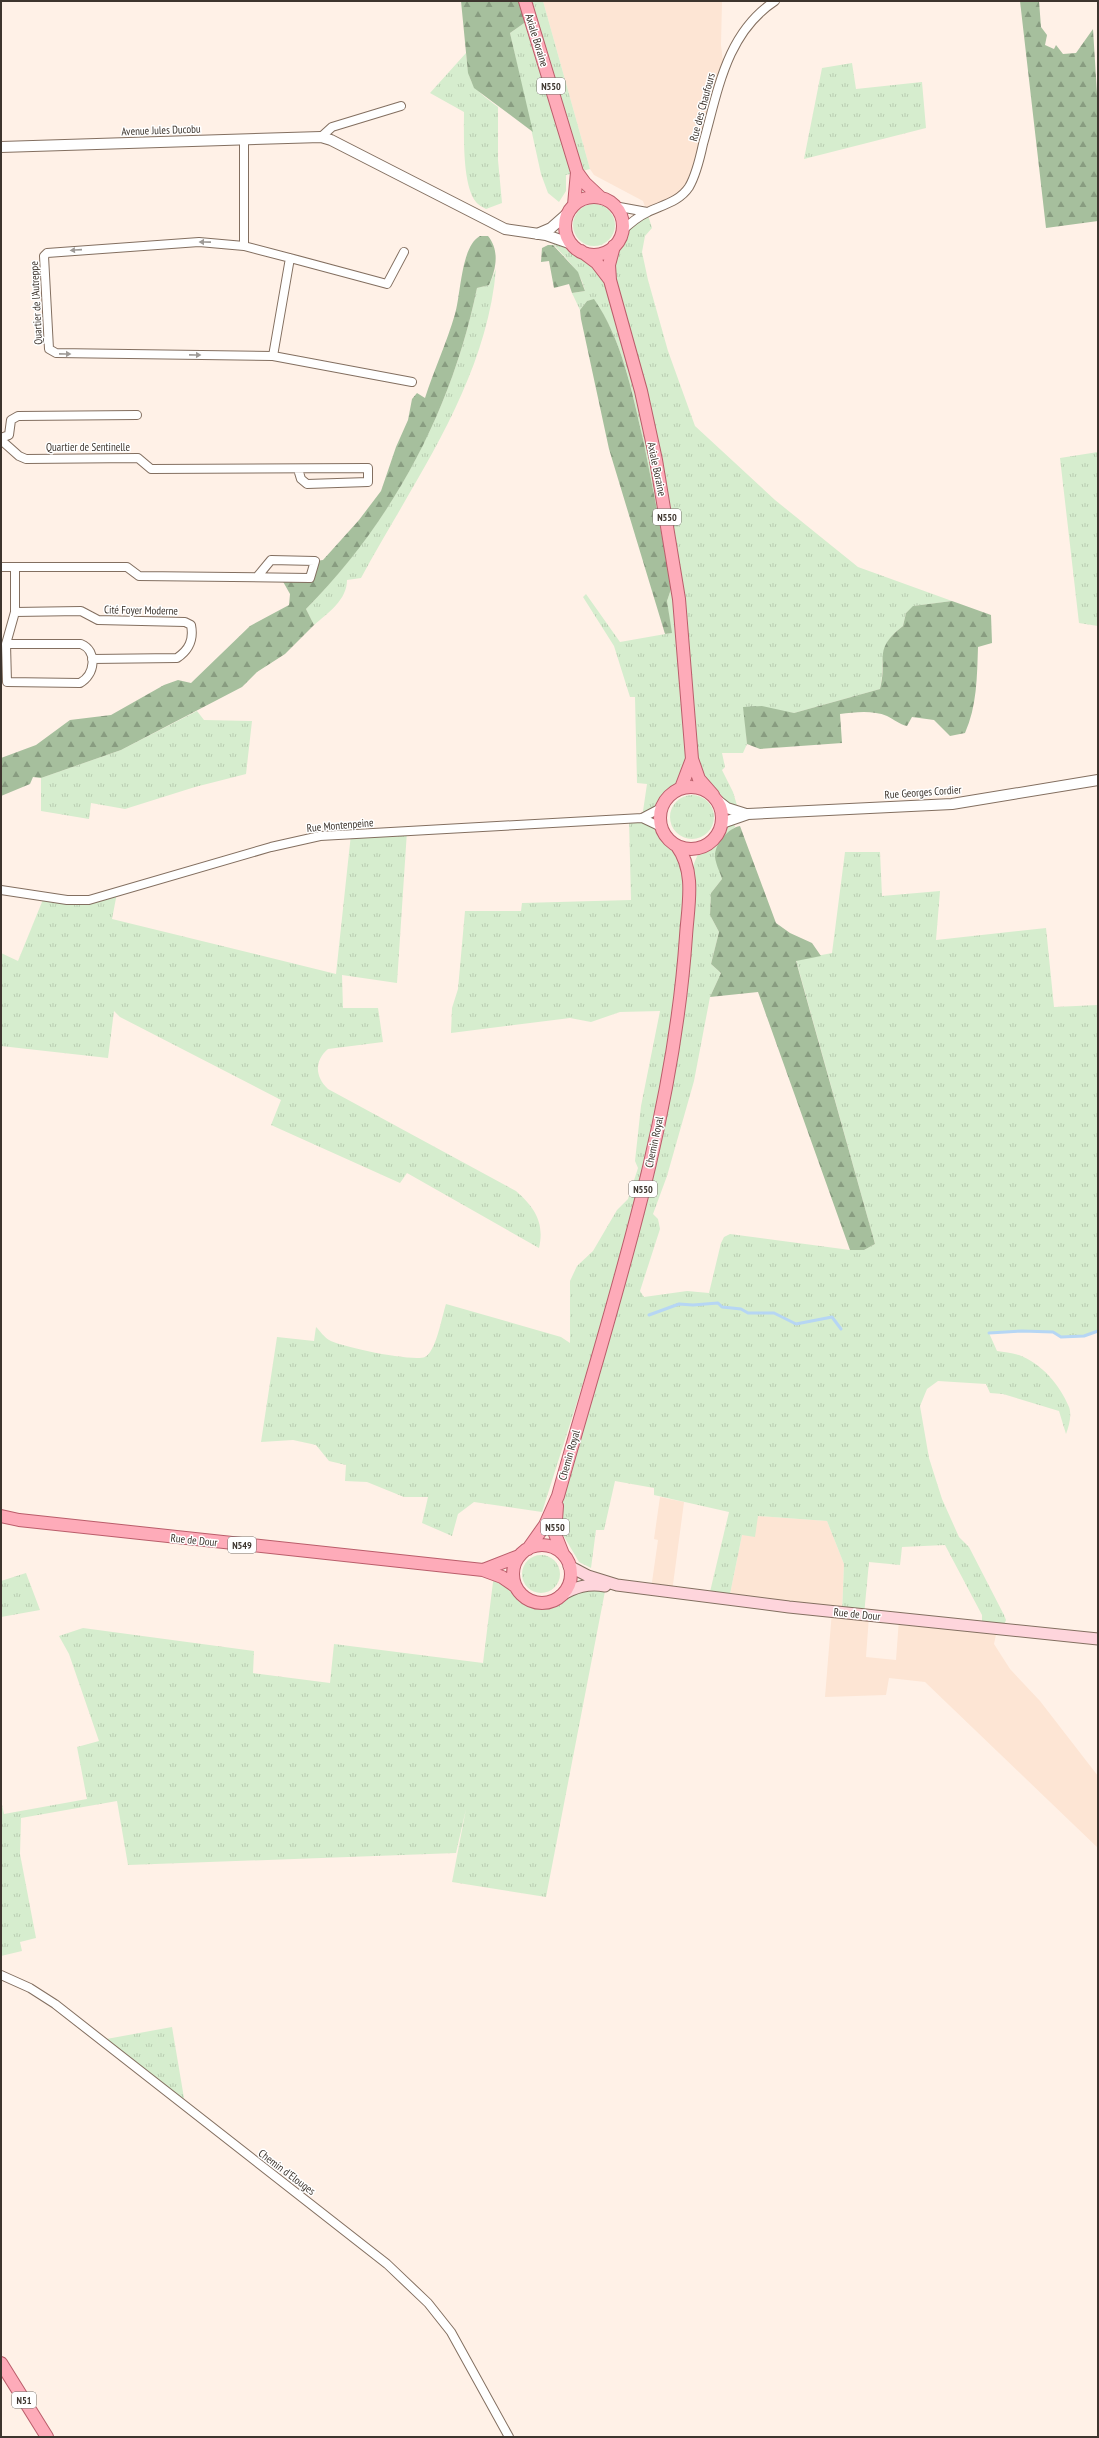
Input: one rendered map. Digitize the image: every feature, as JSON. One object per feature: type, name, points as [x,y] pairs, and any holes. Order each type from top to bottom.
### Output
[{"type":"main road","name":"Axiale Boraine","points":[[525,1],[577,172],[585,183],[601,198]]},
{"type":"main road","name":"Axiale Boraine","points":[[571,209],[577,172]]},
{"type":"main road","points":[[586,198],[601,198],[614,206],[620,214],[622,232],[614,246],[598,254],[576,248],[565,229],[571,209],[586,198]]},
{"type":"main road","name":"Axiale Boraine","points":[[614,246],[609,265],[610,280],[641,391],[664,504],[679,599],[692,759],[699,778],[716,798]]},
{"type":"main road","name":"Axiale Boraine","points":[[576,248],[597,263],[610,280]]},
{"type":"main road","name":"Axiale Boraine","points":[[681,788],[692,759]]},
{"type":"main road","points":[[698,787],[716,798],[721,808],[722,823],[716,837],[703,847],[685,849],[670,841],[661,827],[661,808],[669,796],[681,788],[698,787]]},
{"type":"main road","name":"Chemin Royal","points":[[677,846],[686,860],[690,875]]},
{"type":"main road","name":"Chemin Royal","points":[[523,1553],[546,1524],[558,1496],[637,1215],[654,1147],[678,1008],[690,875],[703,847]]},
{"type":"main road","name":"Chemin Royal","points":[[558,1496],[555,1534],[567,1562]]},
{"type":"main road","name":"Rue de Dour","points":[[1,1516],[34,1522],[483,1570],[502,1577],[515,1586]]},
{"type":"main road","points":[[544,1545],[559,1551],[567,1562],[588,1576],[617,1585],[584,1585],[574,1588],[544,1603],[534,1602],[526,1598],[515,1586],[513,1571],[523,1553],[544,1545]]},
{"type":"main road","name":"Rue de Dour","points":[[483,1570],[523,1553]]},
{"type":"main road","points":[[560,1596],[569,1582],[567,1562]]},
{"type":"main road","name":"Rue de Dour","points":[[617,1585],[789,1607],[1098,1639]]},
{"type":"main road","name":"N51","points":[[1,2363],[47,2437]]},
{"type":"main road","name":"N51","points":[[1,2379],[38,2437]]},
{"type":"street","name":"Rue des Chaufours","points":[[622,232],[631,223],[648,212],[673,202],[688,188],[699,161],[724,70],[731,52],[748,24],[761,10],[775,1]]},
{"type":"street","points":[[321,137],[332,128],[401,106]]},
{"type":"street","name":"Avenue Jules Ducobu","points":[[1,147],[321,137],[331,140],[491,223],[514,232],[537,234],[576,248]]},
{"type":"street","points":[[244,140],[244,246]]},
{"type":"street","points":[[614,206],[648,212]]},
{"type":"street","points":[[537,234],[551,228],[571,209]]},
{"type":"street","name":"Quartier de l'Autreppe","points":[[404,252],[387,284],[244,246],[199,242],[47,253],[44,256],[49,348],[56,353],[273,356],[412,382]]},
{"type":"street","points":[[273,356],[290,258]]},
{"type":"street","name":"Quartier de Sentinelle","points":[[137,415],[18,416],[10,420],[9,435],[1,439],[19,456],[26,459],[138,458],[151,469],[368,468],[368,482],[307,484],[301,479],[298,469]]},
{"type":"street","points":[[1,567],[127,567],[139,576],[310,578],[315,561],[271,560],[257,577]]},
{"type":"street","points":[[6,644],[81,644],[88,647],[92,659],[92,671],[88,678],[80,683],[7,682],[6,644],[15,612],[15,567]]},
{"type":"street","name":"Cité Foyer Moderne","points":[[15,612],[81,611],[98,620],[185,622],[191,625],[192,638],[190,646],[177,658],[92,659]]},
{"type":"street","name":"Rue Georges Cordier","points":[[722,823],[748,814],[952,804],[1098,780]]},
{"type":"street","name":"Rue Georges Cordier","points":[[716,798],[727,808],[748,814]]},
{"type":"street","name":"Rue Montenpeine","points":[[1,890],[67,900],[89,900],[271,847],[320,836],[642,818],[661,808]]},
{"type":"street","name":"Rue Montenpeine","points":[[642,818],[661,827]]},
{"type":"street","name":"Chemin d'Elouges","points":[[1,1975],[30,1988],[55,2004],[387,2264],[428,2303],[451,2332],[509,2437]]},
{"type":"shaded area","points":[[543,1],[722,1],[721,45],[724,70],[688,188],[647,212],[643,201],[594,175],[590,169]]},
{"type":"shaded area","points":[[660,1497],[684,1502],[672,1592],[651,1589],[658,1540],[654,1539]]},
{"type":"shaded area","points":[[758,1516],[827,1521],[844,1564],[842,1612],[869,1616],[866,1657],[896,1660],[899,1619],[997,1630],[994,1644],[1010,1669],[1040,1701],[1098,1776],[1098,1848],[925,1682],[889,1678],[886,1695],[825,1697],[832,1611],[729,1599],[742,1535]]},
{"type":"green space","points":[[461,1],[525,1],[530,19],[510,33],[533,132],[474,88],[468,73]]},
{"type":"green space","points":[[525,1],[543,1],[590,169],[566,175],[566,191],[559,202],[548,193],[541,174],[510,33],[530,19]]},
{"type":"green space","points":[[1020,1],[1039,1],[1041,27],[1047,35],[1045,45],[1054,49],[1056,45],[1063,54],[1076,53],[1093,29],[1098,110],[1098,221],[1046,228]]},
{"type":"green space","points":[[466,53],[469,73],[473,85],[482,95],[498,107],[498,160],[502,203],[486,209],[476,202],[471,194],[468,184],[464,146],[464,112],[430,93]]},
{"type":"green space","points":[[852,63],[856,89],[922,82],[926,128],[804,159],[822,68]]},
{"type":"green space","points":[[590,204],[598,204],[606,207],[612,213],[615,225],[612,237],[606,243],[598,246],[590,246],[582,243],[576,237],[573,229],[573,221],[576,213],[582,207]]},
{"type":"green space","points":[[647,212],[652,228],[645,236],[642,252],[648,280],[668,351],[695,426],[775,500],[858,567],[952,601],[914,606],[906,613],[903,626],[888,641],[885,648],[883,654],[880,689],[794,713],[744,707],[747,744],[743,753],[722,753],[725,767],[722,770],[733,792],[739,812],[727,808],[692,760],[681,788],[669,797],[661,808],[659,822],[661,829],[665,836],[679,849],[690,874],[699,853],[716,834],[722,823],[733,818],[735,827],[722,839],[717,850],[717,863],[722,879],[711,893],[710,915],[719,932],[711,964],[721,973],[710,997],[694,1081],[667,1176],[653,1214],[658,1219],[660,1229],[640,1291],[644,1297],[687,1291],[709,1293],[721,1243],[724,1237],[730,1234],[850,1250],[864,1250],[875,1244],[796,960],[832,953],[845,852],[880,852],[882,896],[940,891],[936,940],[1046,928],[1054,1007],[1098,1005],[1098,1331],[1084,1336],[1061,1337],[1053,1332],[1022,1331],[989,1333],[997,1351],[1016,1354],[1035,1363],[1055,1383],[1070,1410],[1070,1420],[1066,1434],[1059,1411],[1003,1394],[990,1393],[986,1384],[938,1381],[927,1389],[920,1406],[929,1458],[942,1499],[959,1537],[969,1547],[1004,1615],[1006,1620],[1002,1630],[982,1628],[982,1615],[945,1545],[902,1547],[900,1565],[869,1562],[864,1615],[842,1613],[844,1564],[827,1521],[758,1516],[755,1537],[742,1535],[729,1599],[709,1596],[729,1512],[654,1495],[654,1488],[615,1481],[604,1530],[596,1530],[591,1568],[579,1562],[562,1533],[562,1519],[559,1519],[592,1374],[585,1377],[542,1512],[474,1502],[458,1514],[452,1536],[422,1523],[428,1497],[404,1497],[367,1482],[345,1481],[346,1465],[329,1461],[316,1445],[293,1440],[261,1442],[277,1337],[314,1341],[316,1327],[329,1340],[336,1343],[393,1356],[418,1358],[425,1357],[429,1354],[435,1341],[446,1304],[561,1337],[570,1343],[570,1281],[577,1266],[593,1251],[617,1210],[628,1199],[638,1168],[635,1161],[641,1106],[660,1011],[620,1012],[591,1022],[570,1018],[451,1033],[452,1008],[458,989],[465,911],[521,911],[522,903],[631,900],[629,819],[642,818],[647,784],[637,783],[635,697],[630,697],[614,646],[583,597],[586,594],[620,642],[671,633],[667,601],[671,589],[643,439],[625,366],[619,349],[604,315],[594,300],[587,301],[580,310],[572,293],[585,291],[583,283],[574,268],[546,235],[572,244],[602,268],[621,232]]},
{"type":"green space","points":[[480,236],[488,236],[492,242],[496,260],[495,266],[489,285],[477,288],[466,333],[452,377],[435,420],[415,461],[392,501],[366,539],[337,575],[306,609],[314,625],[285,654],[257,672],[242,687],[121,750],[41,778],[33,777],[30,784],[1,796],[1,758],[36,745],[70,720],[111,715],[164,685],[178,680],[191,683],[250,626],[289,605],[290,594],[281,578],[310,578],[315,561],[323,560],[359,520],[381,491],[396,447],[408,420],[412,399],[417,393],[425,398],[455,314],[465,260],[474,241]]},
{"type":"green space","points":[[548,245],[553,245],[578,272],[585,291],[572,293],[569,284],[554,288],[549,261],[541,262],[542,248]]},
{"type":"green space","points":[[496,269],[490,311],[478,352],[463,391],[445,430],[361,578],[347,580],[344,594],[336,606],[314,625],[306,609],[337,575],[366,538],[392,500],[415,461],[435,420],[452,377],[466,333],[477,288],[489,285]]},
{"type":"green space","points":[[594,299],[604,315],[619,348],[635,403],[668,570],[671,589],[667,601],[672,633],[665,634],[609,449],[580,310],[587,301]]},
{"type":"green space","points":[[1098,452],[1098,626],[1079,623],[1060,458]]},
{"type":"green space","points":[[952,601],[991,615],[992,643],[978,647],[977,680],[974,702],[965,733],[950,736],[934,720],[912,717],[907,726],[882,714],[858,712],[840,714],[842,743],[760,749],[747,744],[743,707],[762,706],[794,713],[880,689],[884,648],[893,634],[903,626],[906,613],[913,606]]},
{"type":"green space","points":[[197,711],[204,720],[252,721],[246,774],[195,787],[125,809],[91,803],[89,819],[41,811],[41,778],[121,750]]},
{"type":"green space","points":[[688,795],[696,795],[701,796],[708,801],[713,808],[713,826],[708,833],[701,838],[688,839],[680,836],[673,829],[670,821],[670,813],[673,805],[680,798]]},
{"type":"green space","points":[[740,826],[776,923],[790,933],[812,943],[821,956],[796,961],[875,1244],[864,1250],[850,1250],[758,992],[710,997],[721,973],[711,964],[719,932],[710,915],[711,893],[722,879],[715,857],[715,852],[719,842],[731,830]]},
{"type":"green space","points":[[407,831],[397,983],[342,975],[343,1008],[378,1008],[383,1042],[328,1049],[323,1054],[318,1064],[319,1074],[328,1089],[516,1191],[533,1209],[539,1223],[539,1248],[407,1173],[400,1183],[271,1125],[281,1100],[120,1017],[114,1011],[108,1058],[1,1046],[1,953],[18,961],[44,897],[67,900],[117,893],[112,919],[336,974],[351,834]]},
{"type":"green space","points":[[537,1555],[545,1555],[552,1558],[557,1563],[560,1574],[557,1585],[552,1590],[545,1593],[537,1593],[530,1590],[525,1585],[522,1578],[522,1570],[525,1563],[530,1558]]},
{"type":"green space","points":[[26,1573],[40,1610],[1,1617],[1,1581]]},
{"type":"green space","points":[[494,1574],[515,1586],[526,1598],[534,1602],[553,1601],[574,1588],[606,1586],[546,1897],[452,1882],[466,1809],[456,1853],[128,1865],[117,1801],[21,1818],[20,1854],[36,1938],[20,1942],[22,1951],[1,1956],[1,1800],[4,1814],[87,1799],[77,1747],[99,1741],[69,1654],[59,1636],[83,1628],[254,1651],[253,1673],[330,1683],[334,1644],[483,1663]]},
{"type":"green space","points":[[172,2027],[184,2098],[174,2099],[101,2040]]},
{"type":"waterway","points":[[649,1315],[679,1304],[693,1305],[718,1303],[722,1307],[741,1309],[748,1313],[774,1313],[796,1324],[832,1317],[841,1329]]},
{"type":"waterway","points":[[989,1333],[1022,1331],[1053,1332],[1061,1337],[1084,1336],[1098,1331]]}]
